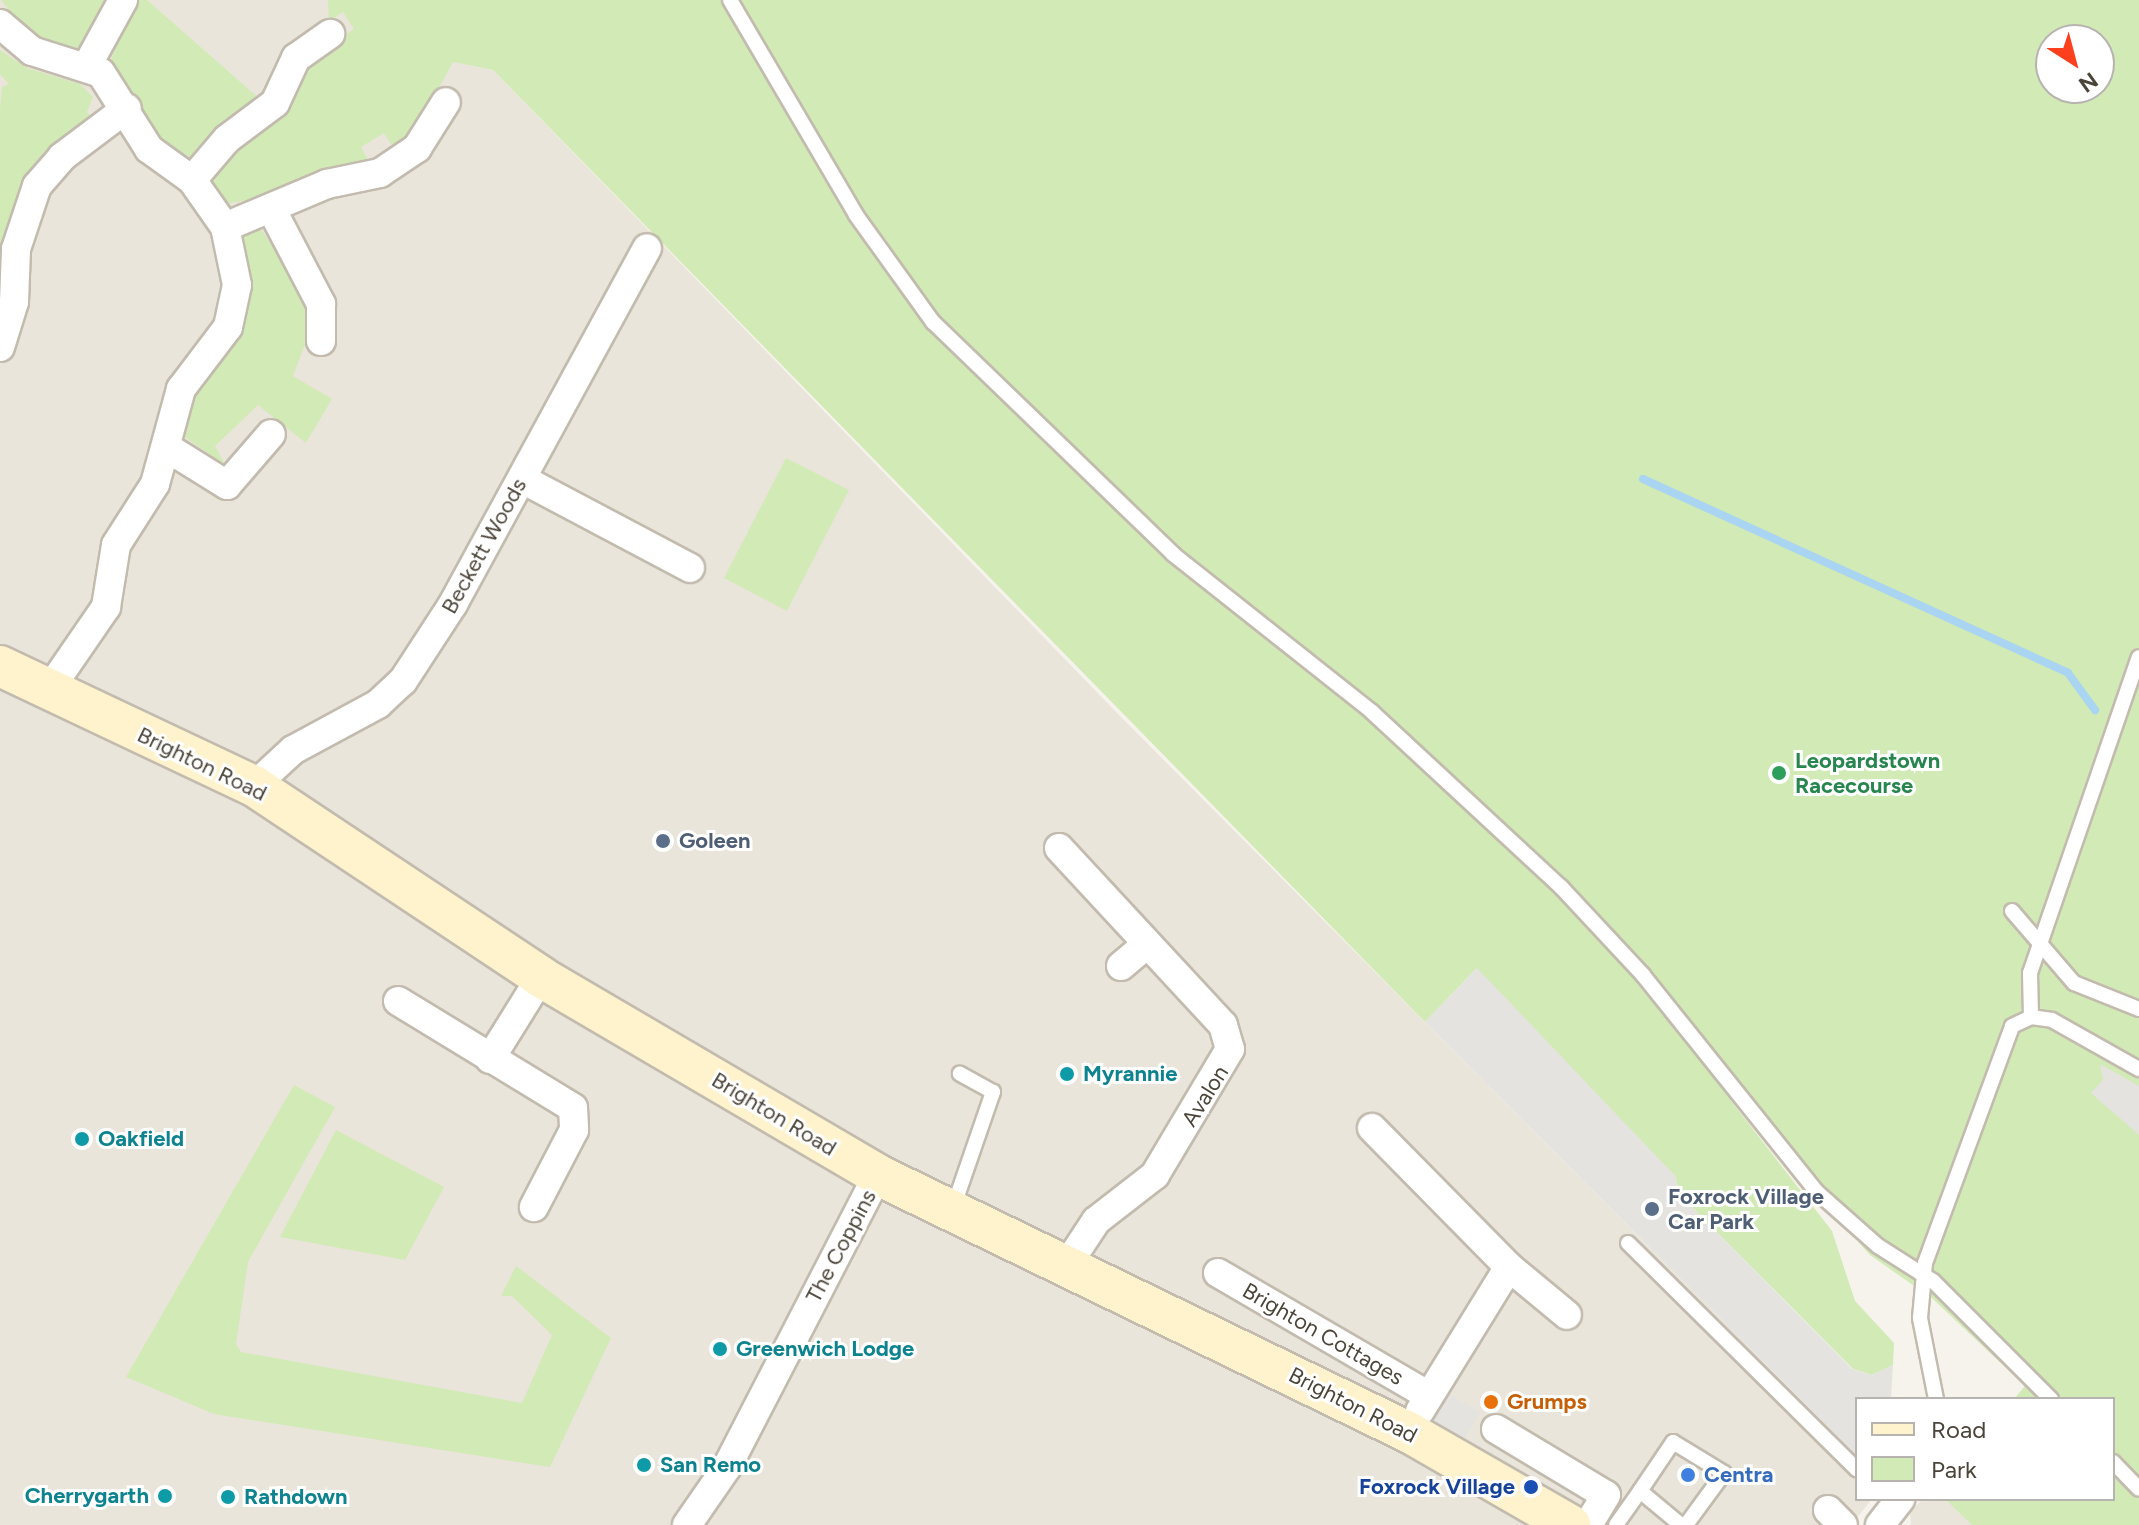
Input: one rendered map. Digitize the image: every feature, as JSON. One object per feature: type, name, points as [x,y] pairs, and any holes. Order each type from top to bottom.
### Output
[{"type":"street","points":[[88,64],[123,0]]},
{"type":"street","points":[[0,24],[32,51],[88,64],[127,108],[149,149],[192,180],[225,227],[236,302],[213,351],[181,389],[155,484],[116,545],[106,607],[49,690]]},
{"type":"street","points":[[192,180],[227,139],[275,103],[296,58],[330,34]]},
{"type":"street","points":[[225,227],[273,212],[327,184],[380,173],[408,156],[446,102]]},
{"type":"street","points":[[0,347],[14,302],[16,249],[37,186],[62,157],[127,108]]},
{"type":"street","points":[[273,212],[321,304],[321,341]]},
{"type":"street","name":"Beckett Woods","points":[[254,786],[293,750],[378,704],[403,681],[522,479],[647,248]]},
{"type":"street","points":[[166,447],[227,485],[271,434]]},
{"type":"street","points":[[522,479],[690,568]]},
{"type":"street","name":"Brighton Road","points":[[0,666],[254,786],[541,977],[878,1175],[1410,1433],[1570,1525]]},
{"type":"street","name":"Avalon","points":[[1059,848],[1145,946],[1223,1025],[1230,1049],[1155,1175],[1096,1221],[1065,1268]]},
{"type":"street","points":[[1121,966],[1145,946]]},
{"type":"street","points":[[490,1059],[541,977]]},
{"type":"street","points":[[398,1001],[573,1108],[574,1130],[534,1207]]},
{"type":"street","points":[[1378,1145],[1509,1267],[1567,1315]]},
{"type":"street","name":"The Coppins","points":[[687,1525],[727,1467],[878,1175]]},
{"type":"street","points":[[1410,1433],[1428,1395],[1509,1267]]},
{"type":"street","name":"Brighton Cottages","points":[[1218,1273],[1428,1395]]},
{"type":"street","points":[[1496,1429],[1606,1495],[1588,1525]]},
{"type":"lane","points":[[730,0],[856,215],[933,322],[1173,554],[1372,712],[1497,825],[1643,975],[1817,1192],[1923,1274],[2049,1397]]},
{"type":"lane","points":[[2031,1017],[2030,973],[2139,657]]},
{"type":"lane","points":[[2012,911],[2074,983],[2139,1009]]},
{"type":"lane","points":[[1936,1397],[1920,1318],[1923,1274],[2006,1036],[2031,1017]]},
{"type":"lane","points":[[2031,1017],[2062,1025],[2139,1069]]},
{"type":"lane","points":[[951,1212],[993,1092],[960,1074]]},
{"type":"lane","points":[[1628,1243],[1855,1468]]},
{"type":"lane","points":[[1616,1525],[1673,1442],[1724,1473],[1684,1525],[1640,1491]]},
{"type":"lane","points":[[2115,1464],[2139,1489]]},
{"type":"shaded area","points":[[0,0],[369,0],[453,62],[493,70],[1119,715],[1855,1454],[1855,1501],[1870,1501],[1851,1525],[0,1525]]},
{"type":"shaded area","name":"Foxrock Village Car Park","points":[[1477,968],[1675,1176],[1680,1195],[1852,1369],[1872,1375],[1893,1365],[1891,1397],[1855,1397],[1855,1454],[1425,1022]]},
{"type":"shaded area","points":[[2100,1064],[2139,1086],[2139,1135],[2091,1093],[2103,1080]]},
{"type":"shaded area","points":[[1444,1391],[1480,1412],[1460,1446],[1432,1427]]},
{"type":"shaded area","points":[[1921,1501],[2115,1501],[2139,1525],[1911,1525],[1910,1512]]},
{"type":"green space","points":[[1,0],[113,0],[83,50],[75,50],[34,40]]},
{"type":"green space","points":[[132,0],[147,0],[262,101],[194,159],[156,140],[135,95],[109,65]]},
{"type":"green space","name":"Leopardstown Racecourse","points":[[328,0],[2139,0],[2139,1525],[1972,1525],[1947,1501],[2115,1501],[2115,1397],[2016,1397],[2025,1386],[1933,1299],[1870,1255],[1728,1097],[1832,1231],[1855,1301],[1894,1343],[1893,1365],[1872,1375],[1853,1369],[1680,1195],[1675,1176],[1476,969],[1425,1022],[493,70],[453,62],[413,135],[394,149],[384,133],[361,147],[369,162],[278,196],[222,204],[208,186],[218,162],[292,105],[308,60],[354,29],[343,12],[329,21]]},
{"type":"green space","points":[[0,50],[27,68],[80,84],[93,97],[87,112],[93,118],[20,196],[0,298],[0,109],[2,87],[9,84],[0,74]]},
{"type":"green space","points":[[260,228],[308,296],[309,334],[293,376],[332,399],[306,443],[258,405],[215,446],[226,466],[182,435],[240,239]]},
{"type":"green space","points":[[786,458],[849,490],[787,611],[724,578]]},
{"type":"green space","points":[[294,1085],[335,1107],[248,1262],[236,1344],[241,1352],[522,1403],[552,1335],[512,1296],[501,1296],[516,1266],[611,1338],[550,1467],[214,1414],[126,1377]]},
{"type":"green space","points":[[336,1130],[444,1187],[405,1260],[280,1237]]},
{"type":"waterway","points":[[1643,479],[2068,673],[2095,710]]},
{"type":"place","name":"Leopardstown Racecourse","points":[[1779,773]]},
{"type":"place","name":"Goleen","points":[[663,841]]},
{"type":"place","name":"Myrannie","points":[[1067,1074]]},
{"type":"place","name":"Oakfield","points":[[82,1139]]},
{"type":"place","name":"Foxrock Village Car Park","points":[[1652,1209]]},
{"type":"place","name":"Greenwich Lodge","points":[[720,1349]]},
{"type":"place","name":"Grumps","points":[[1491,1402]]},
{"type":"place","name":"San Remo","points":[[644,1465]]},
{"type":"place","name":"Centra","points":[[1688,1475]]},
{"type":"place","name":"Foxrock Village","points":[[1531,1487]]},
{"type":"place","name":"Cherrygarth","points":[[165,1496]]},
{"type":"place","name":"Rathdown","points":[[228,1497]]}]
